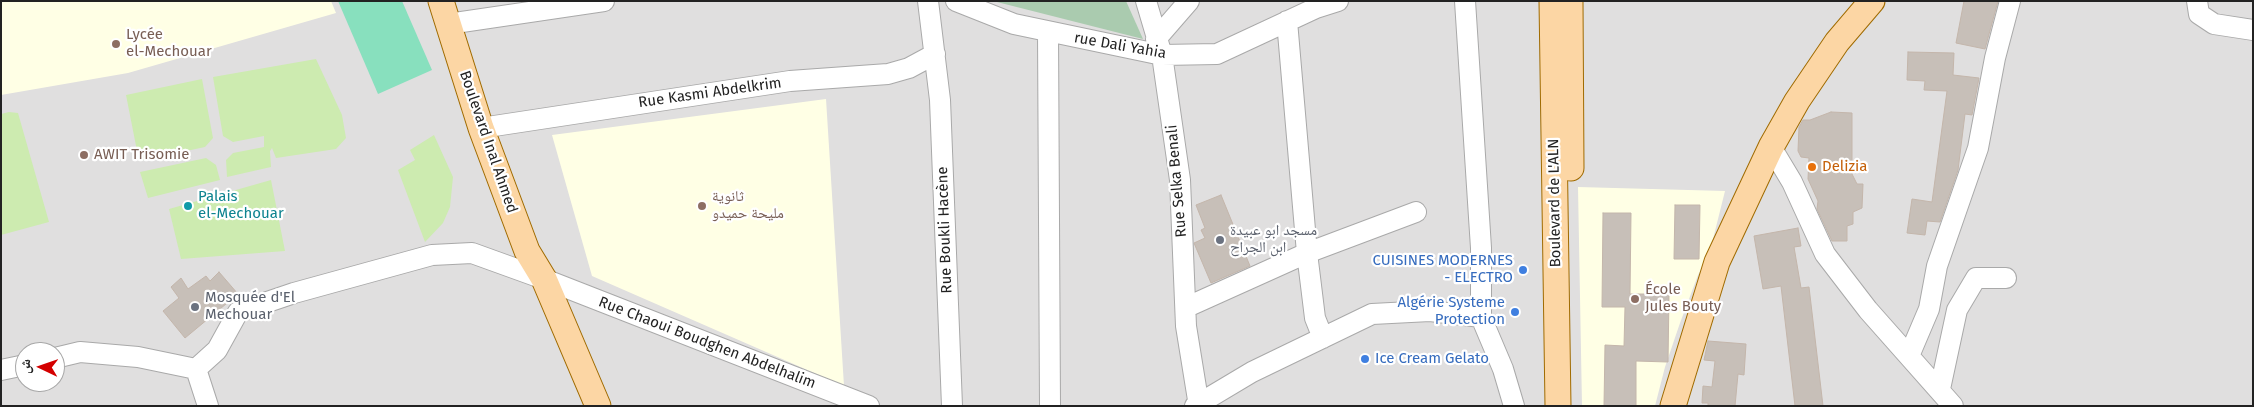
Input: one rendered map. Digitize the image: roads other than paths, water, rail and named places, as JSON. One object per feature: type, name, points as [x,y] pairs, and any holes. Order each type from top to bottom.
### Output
[{"type":"main road","name":"Boulevard de L'ALN","points":[[1552,1],[1558,406]]},
{"type":"main road","points":[[1570,1],[1573,406]]},
{"type":"main road","points":[[1673,406],[1716,262],[1771,146],[1797,101],[1837,42],[1872,1]]},
{"type":"main road","name":"Boulevard Inal Ahmed","points":[[444,13],[482,128],[527,251],[544,279],[598,406]]},
{"type":"street","points":[[444,13],[604,1]]},
{"type":"street","name":"Rue Boukli Hacène","points":[[928,1],[940,100],[952,406]]},
{"type":"street","name":"rue Dali Yahia","points":[[956,1],[1014,24],[1048,32],[1217,54],[1287,21],[1338,1]]},
{"type":"street","name":"Rue Selka Benali","points":[[1146,1],[1159,47],[1180,180],[1187,307],[1186,326],[1198,405]]},
{"type":"street","points":[[1159,47],[1189,1]]},
{"type":"street","points":[[1465,1],[1481,248],[1481,317],[1504,368],[1514,406]]},
{"type":"street","points":[[1909,356],[1929,309],[1937,266],[1978,148],[1995,58],[2010,1]]},
{"type":"street","points":[[2197,1],[2200,14],[2214,24],[2253,30]]},
{"type":"street","points":[[1287,21],[1314,318],[1323,338]]},
{"type":"street","points":[[1048,32],[1050,406]]},
{"type":"street","name":"Rue Kasmi Abdelkrim","points":[[482,128],[790,81],[888,74],[909,68],[935,54]]},
{"type":"street","points":[[1771,146],[1792,182],[1825,254],[1953,406]]},
{"type":"street","points":[[1187,307],[1307,253],[1416,212]]},
{"type":"street","name":"Rue Chaoui Boudghen Abdelhalim","points":[[196,369],[217,350],[238,312],[294,293],[432,255],[472,253],[544,279],[869,406]]},
{"type":"street","points":[[1940,389],[1957,310],[1976,278],[2006,278]]},
{"type":"street","points":[[1198,405],[1252,372],[1372,314],[1430,311],[1481,317]]},
{"type":"street","points":[[65,356],[80,352],[138,357],[196,369],[208,406]]},
{"type":"street","points":[[1,370],[15,367]]},
{"type":"place","name":"Lycée el-Mechouar","points":[[116,44]]},
{"type":"place","name":"AWIT Trisomie","points":[[84,155]]},
{"type":"place","name":"Delizia","points":[[1812,167]]},
{"type":"place","name":"Palais el-Mechouar","points":[[188,206]]},
{"type":"place","name":"ثانوية مليحة حميدو","points":[[702,206]]},
{"type":"place","name":"مسجد ابو عبيدة ابن الجراح","points":[[1220,240]]},
{"type":"place","name":"CUISINES MODERNES - ELECTRO","points":[[1523,270]]},
{"type":"place","name":"École Jules Bouty","points":[[1635,299]]},
{"type":"place","name":"Mosquée d'El Mechouar","points":[[195,307]]},
{"type":"place","name":"Algérie Systeme Protection","points":[[1515,312]]},
{"type":"place","name":"Ice Cream Gelato","points":[[1365,359]]}]
